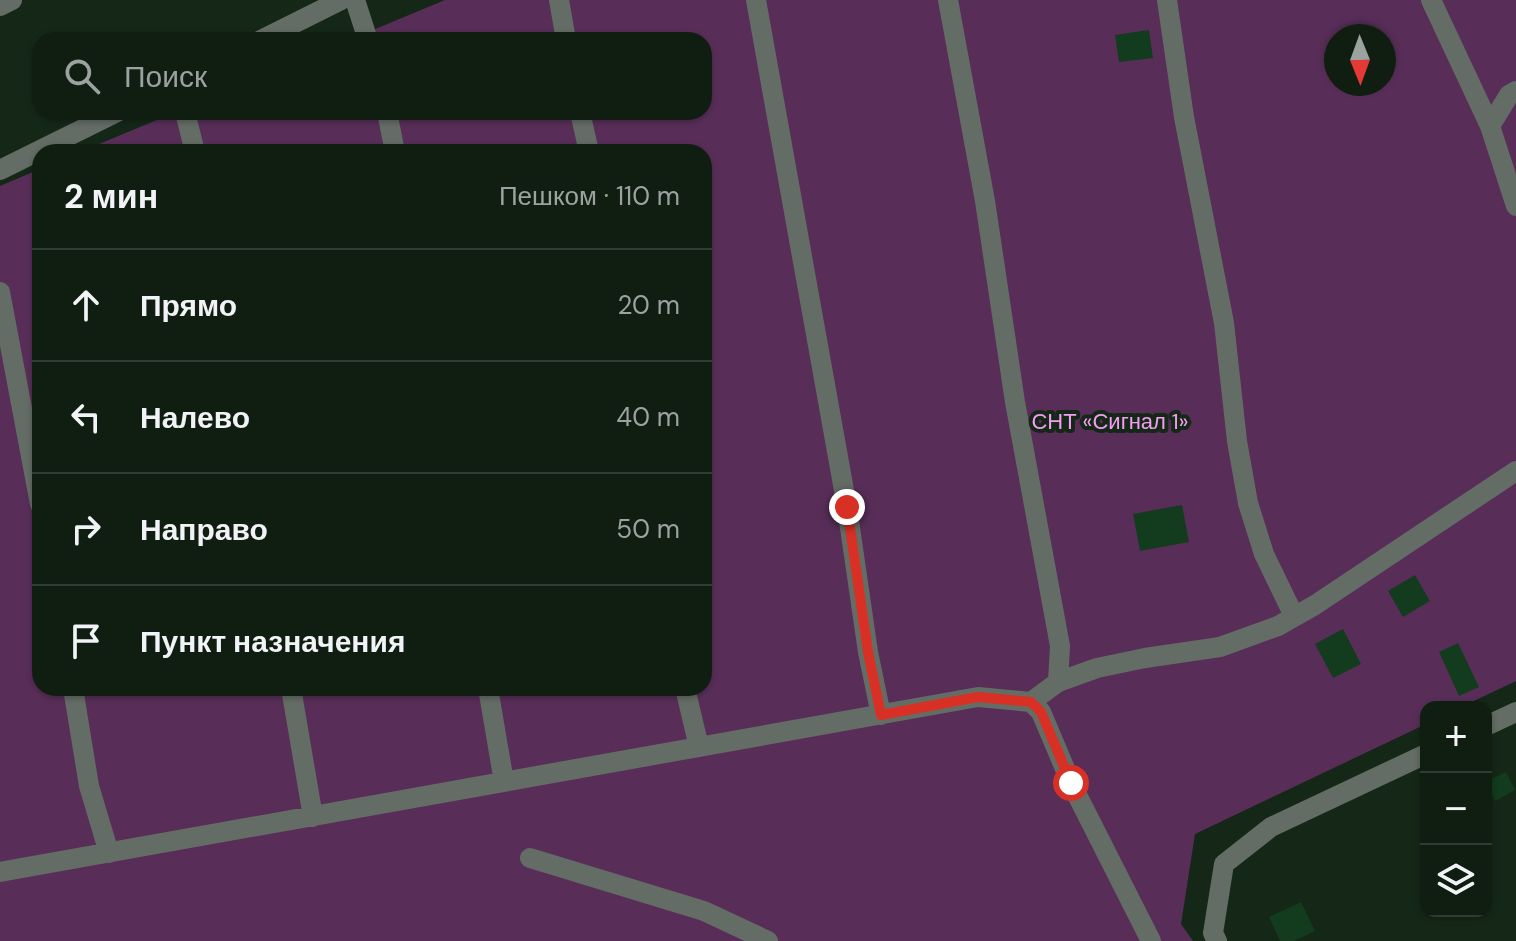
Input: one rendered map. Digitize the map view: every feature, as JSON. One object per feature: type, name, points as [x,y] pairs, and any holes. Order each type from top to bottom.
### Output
[{"type":"street","points":[[0,6],[12,0]]},
{"type":"street","points":[[277,32],[341,0]]},
{"type":"street","points":[[355,0],[365,32]]},
{"type":"street","points":[[559,0],[565,32]]},
{"type":"street","points":[[756,0],[881,715]]},
{"type":"street","points":[[948,0],[985,201],[1015,402],[1060,646],[1058,682]]},
{"type":"street","points":[[1167,0],[1184,117],[1224,323],[1237,441],[1248,503],[1264,554],[1294,616]]},
{"type":"street","points":[[1431,0],[1490,126],[1516,206]]},
{"type":"street","points":[[1490,126],[1509,95],[1516,91]]},
{"type":"street","points":[[52,144],[101,120]]},
{"type":"street","points":[[187,120],[193,144]]},
{"type":"street","points":[[389,120],[393,144]]},
{"type":"street","points":[[582,120],[587,144]]},
{"type":"street","points":[[0,170],[32,154]]},
{"type":"street","points":[[0,292],[32,462]]},
{"type":"street","points":[[1031,702],[1058,682],[1121,663],[1220,647],[1278,626],[1516,471]]},
{"type":"street","points":[[74,696],[89,786],[109,853]]},
{"type":"street","points":[[292,696],[313,817]]},
{"type":"street","points":[[489,696],[504,782]]},
{"type":"street","points":[[687,696],[699,747]]},
{"type":"street","points":[[0,872],[978,697],[1031,702],[1041,712],[1071,783],[1151,941]]},
{"type":"street","points":[[1492,723],[1516,712]]},
{"type":"street","points":[[1217,941],[1213,933],[1224,864],[1271,827],[1420,757]]},
{"type":"street","points":[[530,858],[704,911],[768,941]]},
{"type":"green space","name":"СНТ «Сигнал 1»","points":[[445,0],[1516,0],[1516,681],[1474,701],[1420,701],[1420,727],[1195,834],[1181,924],[1193,941],[0,941],[0,186],[32,172],[32,696],[712,696],[712,144],[99,144],[157,120],[712,120],[712,32],[368,32]]},
{"type":"building","points":[[1149,30],[1153,58],[1119,62],[1115,35]]},
{"type":"building","points":[[1182,505],[1189,542],[1140,551],[1133,514]]},
{"type":"building","points":[[1415,575],[1430,601],[1403,617],[1388,591]]},
{"type":"building","points":[[1343,629],[1361,664],[1333,678],[1315,644]]},
{"type":"building","points":[[1458,643],[1479,687],[1459,696],[1439,652]]},
{"type":"building","points":[[1506,772],[1515,790],[1495,801],[1492,779]]},
{"type":"building","points":[[1301,902],[1315,931],[1294,941],[1280,941],[1269,917]]},
{"type":"route","points":[[847,507],[868,652],[881,715],[978,697],[1031,702],[1041,712],[1071,783]]}]
